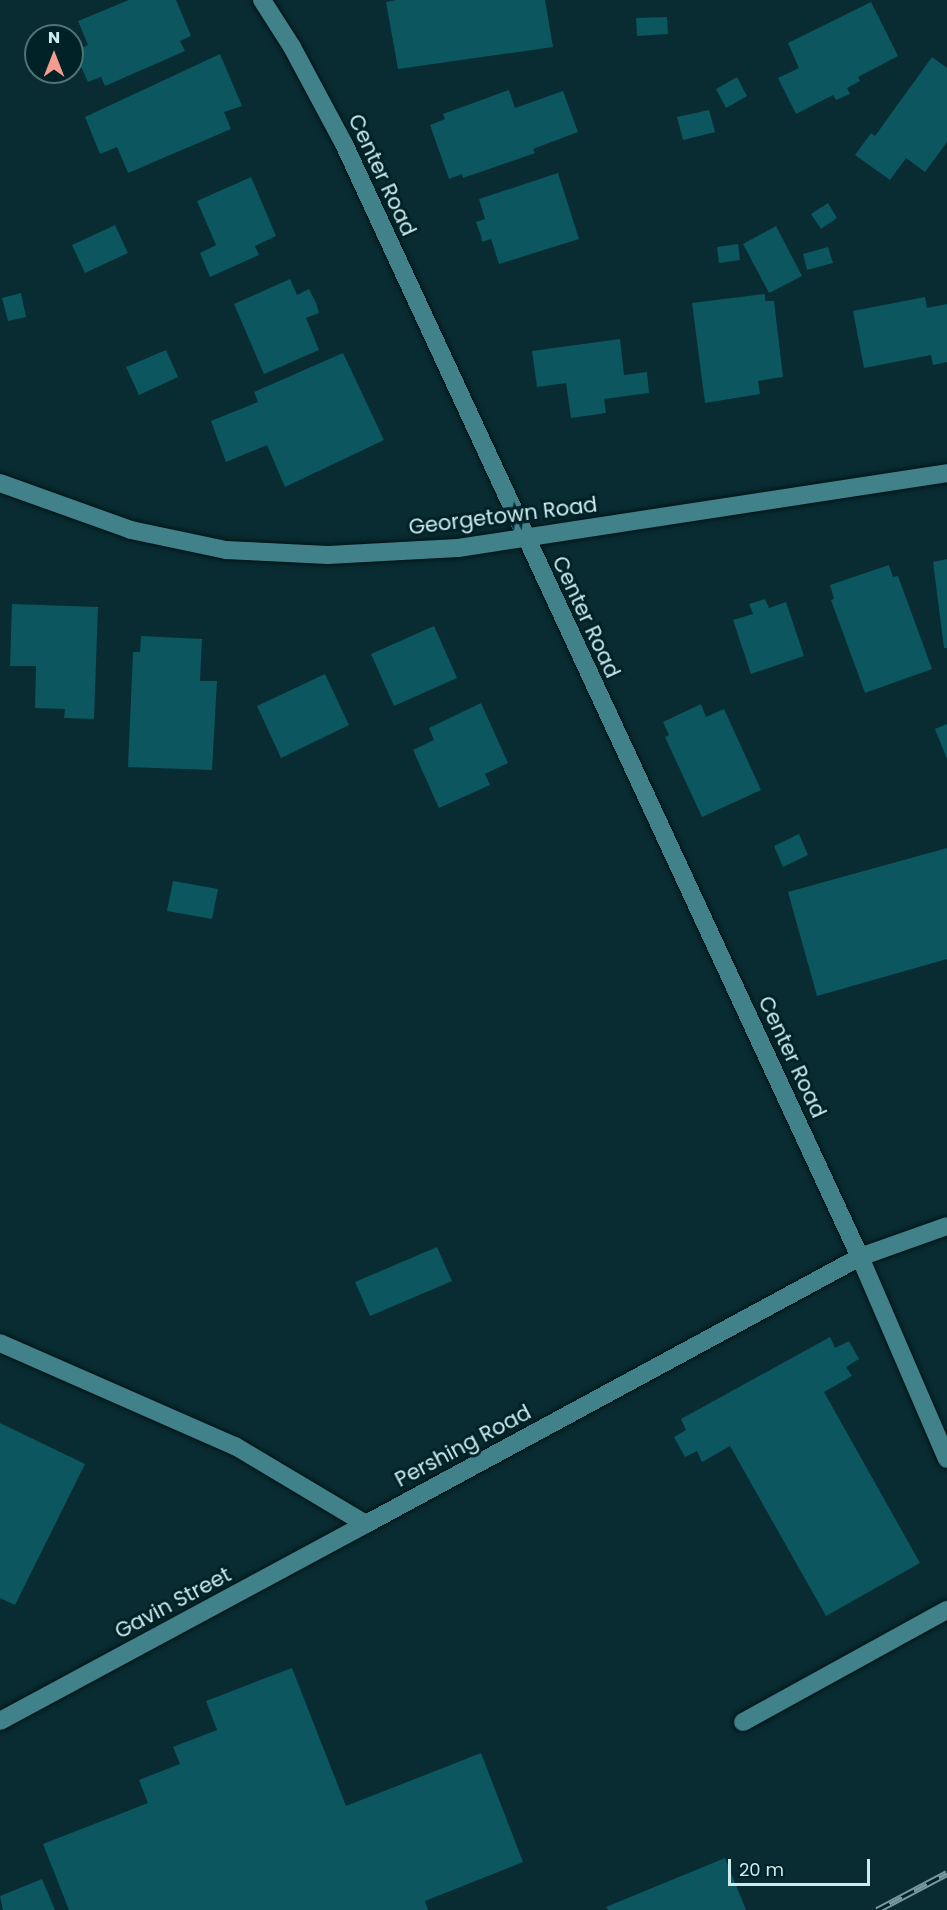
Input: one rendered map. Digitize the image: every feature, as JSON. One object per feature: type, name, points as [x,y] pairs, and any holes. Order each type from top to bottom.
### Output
[{"type":"street","name":"Center Road","points":[[262,0],[292,47],[344,144],[860,1257],[947,1459]]},
{"type":"street","name":"Georgetown Road","points":[[0,483],[131,530],[226,550],[328,555],[458,548],[947,473]]},
{"type":"street","name":"Pershing Road","points":[[366,1524],[860,1257],[947,1226]]},
{"type":"street","points":[[0,1343],[236,1446],[366,1524]]},
{"type":"street","name":"Gavin Street","points":[[0,1721],[366,1524]]},
{"type":"street","points":[[743,1722],[947,1610]]},
{"type":"building","points":[[129,0],[176,0],[191,36],[180,41],[185,51],[105,86],[101,77],[88,82],[84,73],[84,47],[88,45],[84,35],[84,24],[79,24],[78,21]]},
{"type":"building","points":[[396,0],[545,0],[553,47],[398,69],[386,2]]},
{"type":"building","points":[[871,2],[898,56],[858,77],[860,81],[847,88],[850,94],[836,100],[833,95],[796,114],[778,78],[799,68],[788,43]]},
{"type":"building","points":[[667,17],[668,34],[637,36],[636,18]]},
{"type":"building","points":[[220,54],[242,106],[224,112],[231,129],[128,173],[117,147],[100,154],[85,117]]},
{"type":"building","points":[[932,57],[947,68],[947,142],[925,172],[906,158],[890,180],[855,155],[871,133],[875,136]]},
{"type":"building","points":[[737,77],[747,96],[726,108],[716,89]]},
{"type":"building","points":[[509,90],[515,108],[563,91],[578,132],[533,149],[535,153],[463,178],[462,174],[449,179],[430,125],[445,119],[443,114]]},
{"type":"building","points":[[709,110],[715,132],[683,140],[677,117]]},
{"type":"building","points":[[558,173],[579,239],[499,264],[491,239],[482,242],[476,222],[485,219],[479,199]]},
{"type":"building","points":[[251,177],[276,236],[255,246],[259,255],[210,277],[200,253],[216,245],[197,201]]},
{"type":"building","points":[[828,203],[837,218],[821,229],[811,214]]},
{"type":"building","points":[[115,225],[128,253],[85,273],[72,245]]},
{"type":"building","points":[[776,226],[802,276],[769,293],[743,244]]},
{"type":"building","points":[[738,244],[740,260],[719,263],[717,247]]},
{"type":"building","points":[[828,247],[833,263],[807,270],[803,254]]},
{"type":"building","points":[[290,279],[297,295],[309,289],[316,303],[319,313],[306,318],[319,350],[264,374],[234,304]]},
{"type":"building","points":[[21,293],[26,317],[8,321],[2,298]]},
{"type":"building","points":[[765,294],[765,301],[774,301],[783,377],[758,381],[760,394],[705,403],[692,303]]},
{"type":"building","points":[[925,297],[927,308],[947,304],[947,362],[933,365],[931,355],[864,368],[853,311]]},
{"type":"building","points":[[620,339],[624,375],[647,372],[649,393],[604,399],[606,413],[571,418],[566,383],[537,387],[532,351]]},
{"type":"building","points":[[166,350],[178,377],[139,395],[126,367]]},
{"type":"building","points":[[343,353],[384,440],[285,487],[267,445],[226,462],[211,421],[258,402],[254,392]]},
{"type":"building","points":[[947,559],[947,648],[944,648],[933,562]]},
{"type":"building","points":[[889,565],[893,577],[898,576],[932,669],[865,693],[831,600],[834,599],[830,585]]},
{"type":"building","points":[[765,599],[769,608],[786,602],[804,656],[751,674],[733,620],[753,614],[749,604]]},
{"type":"building","points":[[12,604],[98,607],[94,719],[64,718],[65,709],[35,708],[36,666],[10,666]]},
{"type":"building","points":[[434,626],[457,678],[394,706],[371,654]]},
{"type":"building","points":[[141,636],[202,639],[200,681],[217,681],[212,770],[128,767],[133,652],[140,652]]},
{"type":"building","points":[[325,674],[349,725],[281,758],[257,706]]},
{"type":"building","points":[[481,703],[508,763],[485,774],[490,785],[439,808],[413,750],[434,740],[429,728]]},
{"type":"building","points":[[701,704],[706,717],[724,709],[761,790],[702,817],[665,737],[669,735],[663,722]]},
{"type":"building","points":[[947,724],[947,759],[935,729]]},
{"type":"building","points":[[799,834],[808,855],[783,867],[774,846]]},
{"type":"building","points":[[947,848],[947,959],[817,996],[788,892]]},
{"type":"building","points":[[173,881],[218,889],[212,919],[167,911]]},
{"type":"building","points":[[437,1247],[452,1281],[370,1316],[355,1282]]},
{"type":"building","points":[[830,1337],[835,1348],[849,1341],[859,1359],[846,1367],[852,1376],[824,1392],[920,1563],[826,1616],[730,1446],[702,1462],[697,1451],[685,1457],[674,1437],[686,1430],[681,1419]]},
{"type":"building","points":[[0,1423],[85,1464],[15,1605],[0,1598]]},
{"type":"building","points":[[292,1668],[346,1806],[481,1753],[523,1862],[425,1901],[428,1910],[69,1910],[43,1844],[148,1803],[139,1780],[180,1764],[173,1747],[217,1730],[206,1701]]},
{"type":"building","points":[[725,1858],[746,1910],[608,1910],[606,1907]]},
{"type":"building","points":[[42,1879],[55,1910],[3,1910],[0,1896]]},
{"type":"railway","points":[[877,1910],[947,1873]]}]
